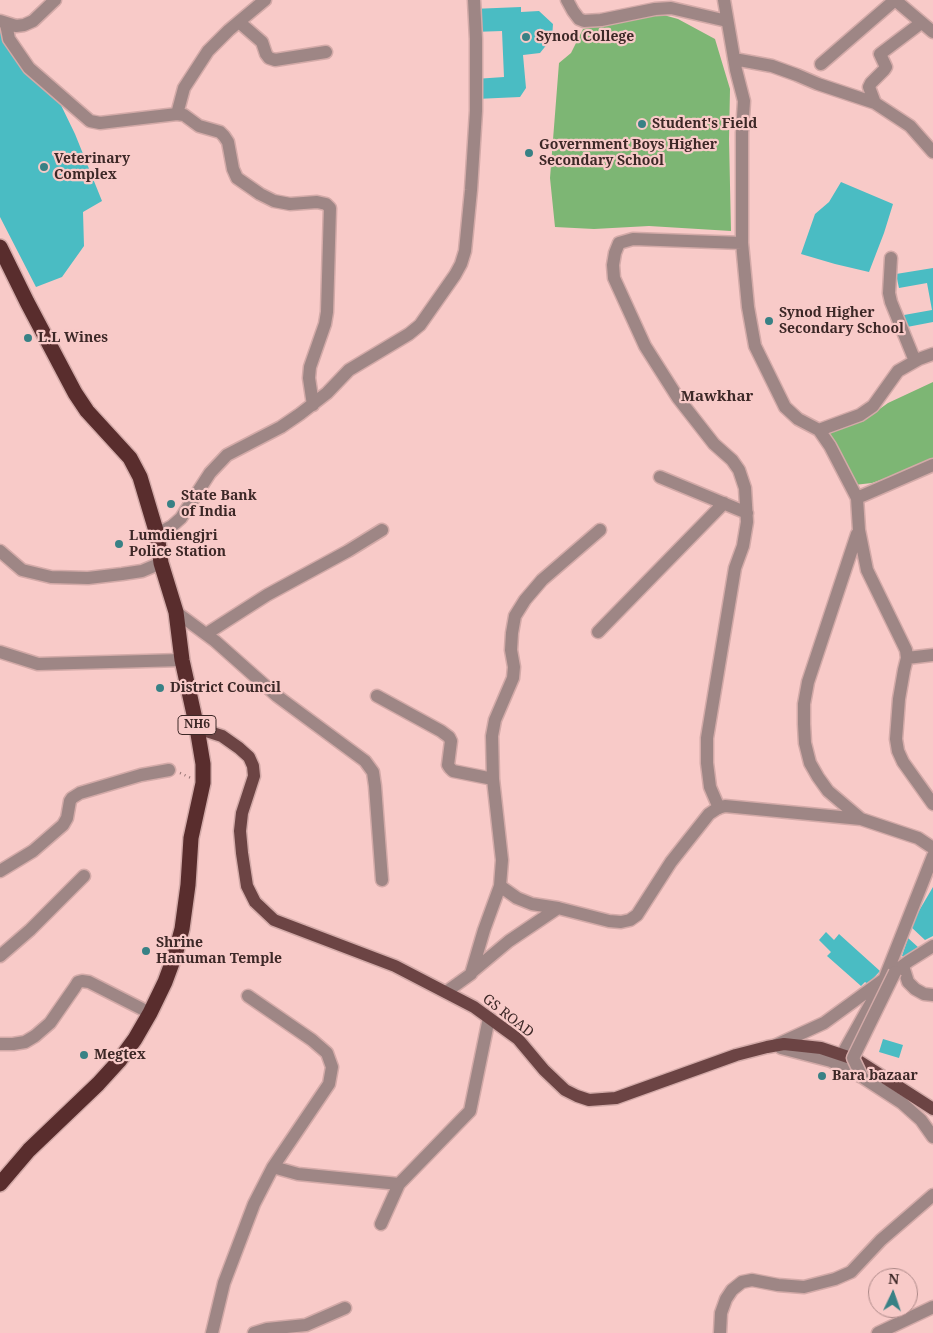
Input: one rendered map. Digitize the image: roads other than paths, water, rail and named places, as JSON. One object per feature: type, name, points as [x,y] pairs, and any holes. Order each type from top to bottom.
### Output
[{"type":"highway","name":"NH6","points":[[0,247],[79,399],[87,411],[130,458],[140,477],[157,534],[161,563],[176,612],[182,660],[203,764],[203,784],[191,838],[188,885],[182,929],[165,982],[135,1039],[119,1061],[98,1084],[29,1150],[0,1184]]},
{"type":"main road","name":"GS ROAD","points":[[197,728],[222,736],[239,748],[248,757],[253,766],[254,776],[242,813],[240,831],[247,886],[255,902],[274,920],[395,966],[474,1007],[518,1039],[544,1070],[565,1090],[589,1100],[616,1098],[736,1055],[784,1044],[821,1048],[847,1057],[933,1109]]},
{"type":"street","points":[[3,22],[16,26],[24,25],[33,21],[55,0]]},
{"type":"street","points":[[177,114],[184,88],[208,51],[265,0]]},
{"type":"street","points":[[157,534],[172,526],[181,518],[210,473],[227,455],[281,427],[328,393],[349,370],[409,334],[420,325],[461,264],[471,190],[476,111],[474,0]]},
{"type":"street","points":[[567,0],[579,19],[584,21],[671,8],[727,22]]},
{"type":"street","points":[[724,0],[734,59],[744,101],[742,133],[742,243],[748,307],[755,346],[785,408],[798,419],[820,430],[857,498],[862,553],[867,570],[906,650],[907,658],[902,683],[896,739],[903,762],[933,804]]},
{"type":"street","points":[[821,64],[895,0],[933,32]]},
{"type":"street","points":[[3,22],[9,39],[29,68],[90,121],[100,123],[177,114],[184,116],[199,126],[220,132],[228,142],[237,178],[260,194],[274,201],[290,204],[317,202],[326,204],[330,208],[327,312],[325,324],[310,367],[309,378],[313,405]]},
{"type":"street","points":[[239,22],[262,42],[269,58],[275,60],[326,52]]},
{"type":"street","points":[[876,103],[869,87],[886,67],[880,54],[921,23]]},
{"type":"street","points":[[734,59],[772,66],[818,84],[876,103],[910,126],[933,152]]},
{"type":"street","points":[[719,808],[712,794],[709,782],[707,764],[708,730],[735,568],[742,546],[747,513],[745,488],[739,470],[732,460],[714,444],[678,398],[645,346],[614,278],[613,265],[619,243],[633,239],[742,243]]},
{"type":"street","points":[[891,258],[889,293],[891,302],[915,361]]},
{"type":"street","points":[[820,430],[860,415],[873,406],[898,371],[915,361],[933,354]]},
{"type":"street","points":[[857,498],[933,465]]},
{"type":"street","points":[[660,476],[747,513]]},
{"type":"street","points":[[598,632],[724,503]]},
{"type":"street","points":[[206,634],[259,600],[348,552],[382,530]]},
{"type":"street","points":[[471,974],[500,886],[502,860],[493,779],[492,736],[494,720],[513,678],[514,667],[511,641],[516,616],[525,600],[542,580],[600,530]]},
{"type":"street","points":[[859,530],[808,682],[804,704],[804,724],[805,743],[810,763],[818,777],[828,791],[861,819]]},
{"type":"street","points":[[3,558],[22,570],[52,577],[79,577],[142,571],[161,563]]},
{"type":"street","points":[[176,612],[206,634],[277,696],[365,761],[373,772],[376,786],[382,880]]},
{"type":"street","points":[[0,652],[38,664],[182,660]]},
{"type":"street","points":[[907,658],[933,655]]},
{"type":"street","points":[[0,662],[26,661]]},
{"type":"street","points":[[377,696],[449,737],[451,746],[448,765],[453,771],[493,779]]},
{"type":"street","points":[[0,871],[32,851],[63,825],[67,818],[70,801],[80,793],[141,775],[169,770]]},
{"type":"street","points":[[500,886],[517,898],[532,904],[558,908],[609,921],[620,922],[630,920],[637,915],[671,862],[709,814],[719,808],[736,806],[861,819],[918,838],[933,848]]},
{"type":"street","points":[[847,1057],[884,980],[933,856]]},
{"type":"street","points":[[0,956],[30,930],[84,876]]},
{"type":"street","points":[[446,992],[471,974],[476,967],[509,940],[558,908]]},
{"type":"street","points":[[774,1046],[824,1023],[933,946]]},
{"type":"street","points":[[899,969],[915,989],[924,994],[933,995]]},
{"type":"street","points":[[847,1057],[899,969]]},
{"type":"street","points":[[0,1044],[25,1042],[35,1036],[50,1023],[78,982],[89,982],[150,1013]]},
{"type":"street","points":[[212,1333],[224,1283],[254,1204],[273,1167],[329,1084],[332,1067],[327,1053],[312,1040],[248,996]]},
{"type":"street","points":[[381,1224],[399,1184],[470,1111],[489,1018]]},
{"type":"street","points":[[774,1046],[831,1061],[862,1078],[902,1103],[921,1120],[933,1137]]},
{"type":"street","points":[[847,1057],[862,1078]]},
{"type":"street","points":[[273,1167],[298,1174],[399,1184]]},
{"type":"street","points":[[720,1333],[721,1313],[726,1299],[732,1290],[742,1282],[752,1280],[804,1287],[835,1279],[851,1272],[881,1240],[933,1195]]},
{"type":"street","points":[[878,1333],[933,1307]]},
{"type":"street","points":[[254,1333],[267,1329],[306,1325],[345,1308]]},
{"type":"place","name":"Synod College","points":[[526,37]]},
{"type":"place","name":"Student's Field","points":[[642,124]]},
{"type":"place","name":"Government Boys Higher Secondary School","points":[[529,153]]},
{"type":"place","name":"Veterinary Complex","points":[[44,167]]},
{"type":"place","name":"Synod Higher Secondary School","points":[[769,321]]},
{"type":"place","name":"L.L Wines","points":[[28,338]]},
{"type":"place","name":"State Bank of India","points":[[171,504]]},
{"type":"place","name":"Lumdiengjri Police Station","points":[[119,544]]},
{"type":"place","name":"District Council","points":[[160,688]]},
{"type":"place","name":"Shrine Hanuman Temple","points":[[146,951]]},
{"type":"place","name":"Megtex","points":[[84,1055]]},
{"type":"place","name":"Bara bazaar","points":[[822,1076]]},
{"type":"district","name":"Mawkhar","points":[[717,397]]}]
